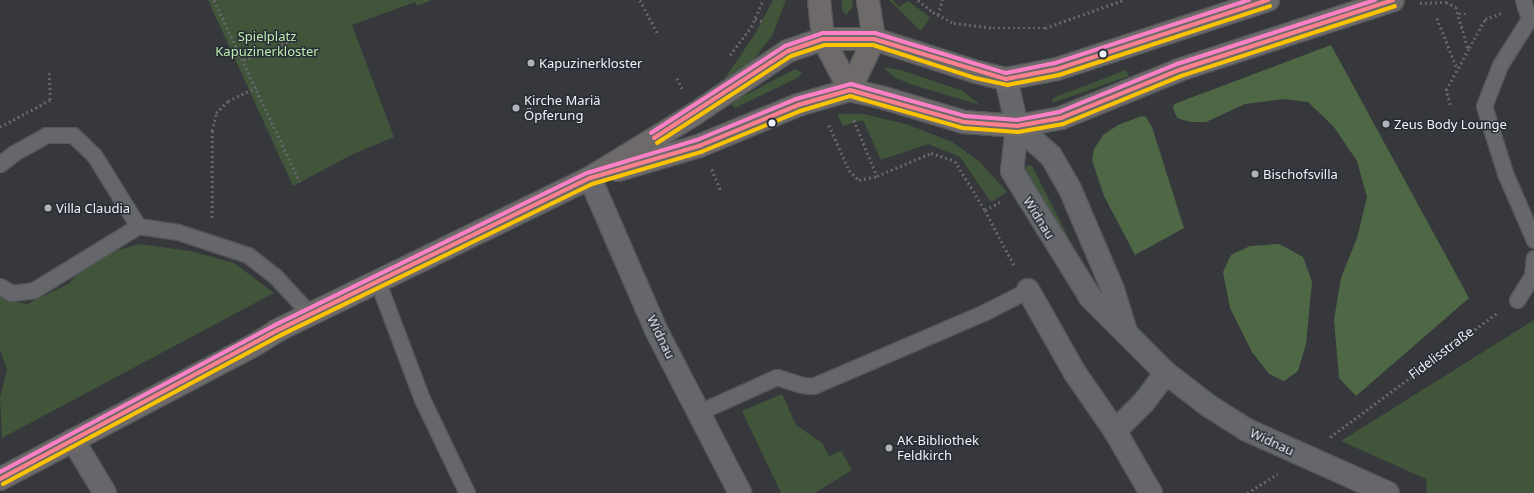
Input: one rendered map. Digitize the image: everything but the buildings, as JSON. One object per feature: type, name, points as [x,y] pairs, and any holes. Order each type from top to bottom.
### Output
[{"type":"main road","points":[[819,0],[823,39],[850,90]]},
{"type":"main road","points":[[850,90],[874,38],[868,0]]},
{"type":"main road","points":[[1,476],[73,440],[377,280],[590,178],[693,114],[788,51],[823,39],[874,38],[977,72],[1006,79],[1057,69],[1268,0]]},
{"type":"main road","points":[[590,178],[699,146],[798,105],[850,90],[884,98],[964,122],[1017,126],[1061,118],[1179,70],[1393,0]]},
{"type":"main road","name":"Widnau","points":[[1006,79],[1017,126],[1012,171],[1022,190],[1090,297],[1166,373],[1188,391],[1247,430],[1388,493]]},
{"type":"main road","name":"Widnau","points":[[1017,126],[1051,156],[1070,189],[1113,290],[1127,335]]},
{"type":"main road","name":"Widnau","points":[[590,178],[656,330],[740,493]]},
{"type":"main road","points":[[1028,290],[1075,372],[1114,431],[1151,493]]},
{"type":"main road","points":[[1114,431],[1144,402],[1166,373]]},
{"type":"main road","points":[[73,440],[105,493]]},
{"type":"lane","points":[[1524,2],[1532,20],[1500,65],[1484,106],[1505,172],[1534,240]]},
{"type":"lane","points":[[0,164],[14,152],[46,135],[73,135],[94,155],[138,226]]},
{"type":"lane","points":[[0,286],[11,292],[34,290],[138,226],[178,232],[213,242],[248,255],[274,275],[310,314]]},
{"type":"lane","points":[[1517,300],[1532,276],[1534,258]]},
{"type":"lane","points":[[377,280],[422,399],[467,493]]},
{"type":"lane","points":[[699,412],[777,377],[801,385],[813,386],[985,312],[1028,290]]},
{"type":"path","points":[[214,0],[257,87],[300,182]]},
{"type":"path","points":[[640,0],[658,34]]},
{"type":"path","points":[[728,58],[755,19],[763,0]]},
{"type":"path","points":[[918,0],[938,15],[954,23],[970,27],[1045,28],[1123,0]]},
{"type":"path","points":[[938,15],[942,0]]},
{"type":"path","points":[[1420,3],[1446,2],[1456,7],[1469,48]]},
{"type":"path","points":[[1450,105],[1446,90],[1485,19],[1524,2]]},
{"type":"path","points":[[1459,14],[1468,14]]},
{"type":"path","points":[[1437,18],[1457,68]]},
{"type":"path","points":[[755,19],[764,22]]},
{"type":"path","points":[[244,60],[293,40]]},
{"type":"path","points":[[0,127],[50,100],[49,73]]},
{"type":"path","points":[[213,242],[210,179],[212,131],[216,112],[228,101],[257,87]]},
{"type":"path","points":[[827,120],[849,170],[859,180],[877,176],[931,153],[955,161],[985,210],[1028,290]]},
{"type":"path","points":[[854,120],[877,176]]},
{"type":"path","points":[[713,170],[721,191]]},
{"type":"path","points":[[985,210],[1004,199]]},
{"type":"path","name":"Fidelisstraße","points":[[1330,437],[1473,329],[1517,300]]},
{"type":"path","points":[[1247,493],[1285,470]]},
{"type":"green space","name":"Spielplatz Kapuzinerkloster","points":[[208,0],[432,0],[417,6],[415,2],[352,25],[394,137],[353,154],[293,186]]},
{"type":"green space","points":[[773,0],[786,0],[772,36],[750,64],[721,84],[755,34]]},
{"type":"green space","points":[[842,0],[852,0],[853,6],[846,15],[842,10]]},
{"type":"green space","points":[[889,0],[893,0],[899,7],[908,1],[930,17],[921,31]]},
{"type":"green space","points":[[1331,45],[1469,298],[1356,396],[1339,378],[1334,320],[1341,278],[1357,238],[1367,197],[1357,161],[1334,127],[1308,102],[1283,99],[1245,104],[1206,122],[1191,122],[1177,118],[1173,108],[1174,104]]},
{"type":"green space","points":[[883,67],[901,70],[963,91],[980,105],[910,84],[894,77]]},
{"type":"green space","points":[[795,69],[802,72],[799,77],[735,108],[730,103]]},
{"type":"green space","points":[[1126,70],[1129,76],[1052,103],[1053,98]]},
{"type":"green space","points":[[837,114],[864,114],[909,125],[952,142],[980,162],[1007,192],[991,202],[960,157],[928,144],[881,160],[863,120],[843,126]]},
{"type":"green space","points":[[1142,116],[1146,117],[1152,127],[1184,228],[1135,255],[1104,196],[1092,160],[1094,149],[1103,135],[1118,125]]},
{"type":"green space","points":[[1027,165],[1032,166],[1085,270],[1025,171]]},
{"type":"green space","points":[[139,244],[190,251],[234,263],[274,293],[2,438],[0,398],[7,370],[0,350],[0,296],[8,301],[27,304],[68,284],[95,257]]},
{"type":"green space","points":[[1279,244],[1303,257],[1312,282],[1306,344],[1298,371],[1284,381],[1269,374],[1252,352],[1230,308],[1223,272],[1231,255],[1250,246]]},
{"type":"green space","points":[[1534,320],[1534,493],[1427,493],[1426,479],[1341,441]]},
{"type":"green space","points":[[782,394],[796,425],[822,443],[829,456],[841,451],[852,470],[815,493],[781,493],[742,411]]},
{"type":"transit line","points":[[651,133],[785,46],[822,33],[875,33],[1006,73],[1055,63],[1249,0]]},
{"type":"transit line","points":[[654,138],[788,51],[823,39],[874,39],[1006,79],[1057,69],[1268,0]]},
{"type":"transit line","points":[[0,472],[275,325],[587,173],[697,140],[796,99],[851,84],[965,116],[1017,120],[1059,112],[1177,64],[1375,0]]},
{"type":"transit line","points":[[0,479],[278,330],[590,178],[699,146],[798,105],[850,90],[964,122],[1017,126],[1061,118],[1179,70],[1393,0]]},
{"type":"transit line","points":[[657,143],[791,56],[824,45],[873,45],[975,78],[1007,85],[1059,75],[1270,6]]},
{"type":"transit line","points":[[3,484],[281,335],[592,184],[701,152],[800,111],[850,96],[963,128],[1018,132],[1063,124],[1181,76],[1395,6]]},
{"type":"place","name":"Kapuzinerkloster","points":[[531,63]]},
{"type":"place","name":"Kirche Mariä Öpferung","points":[[516,108]]},
{"type":"place","name":"Zeus Body Lounge","points":[[1386,124]]},
{"type":"place","name":"Bischofsvilla","points":[[1255,174]]},
{"type":"place","name":"Villa Claudia","points":[[48,208]]},
{"type":"place","name":"AK-Bibliothek Feldkirch","points":[[889,448]]}]
